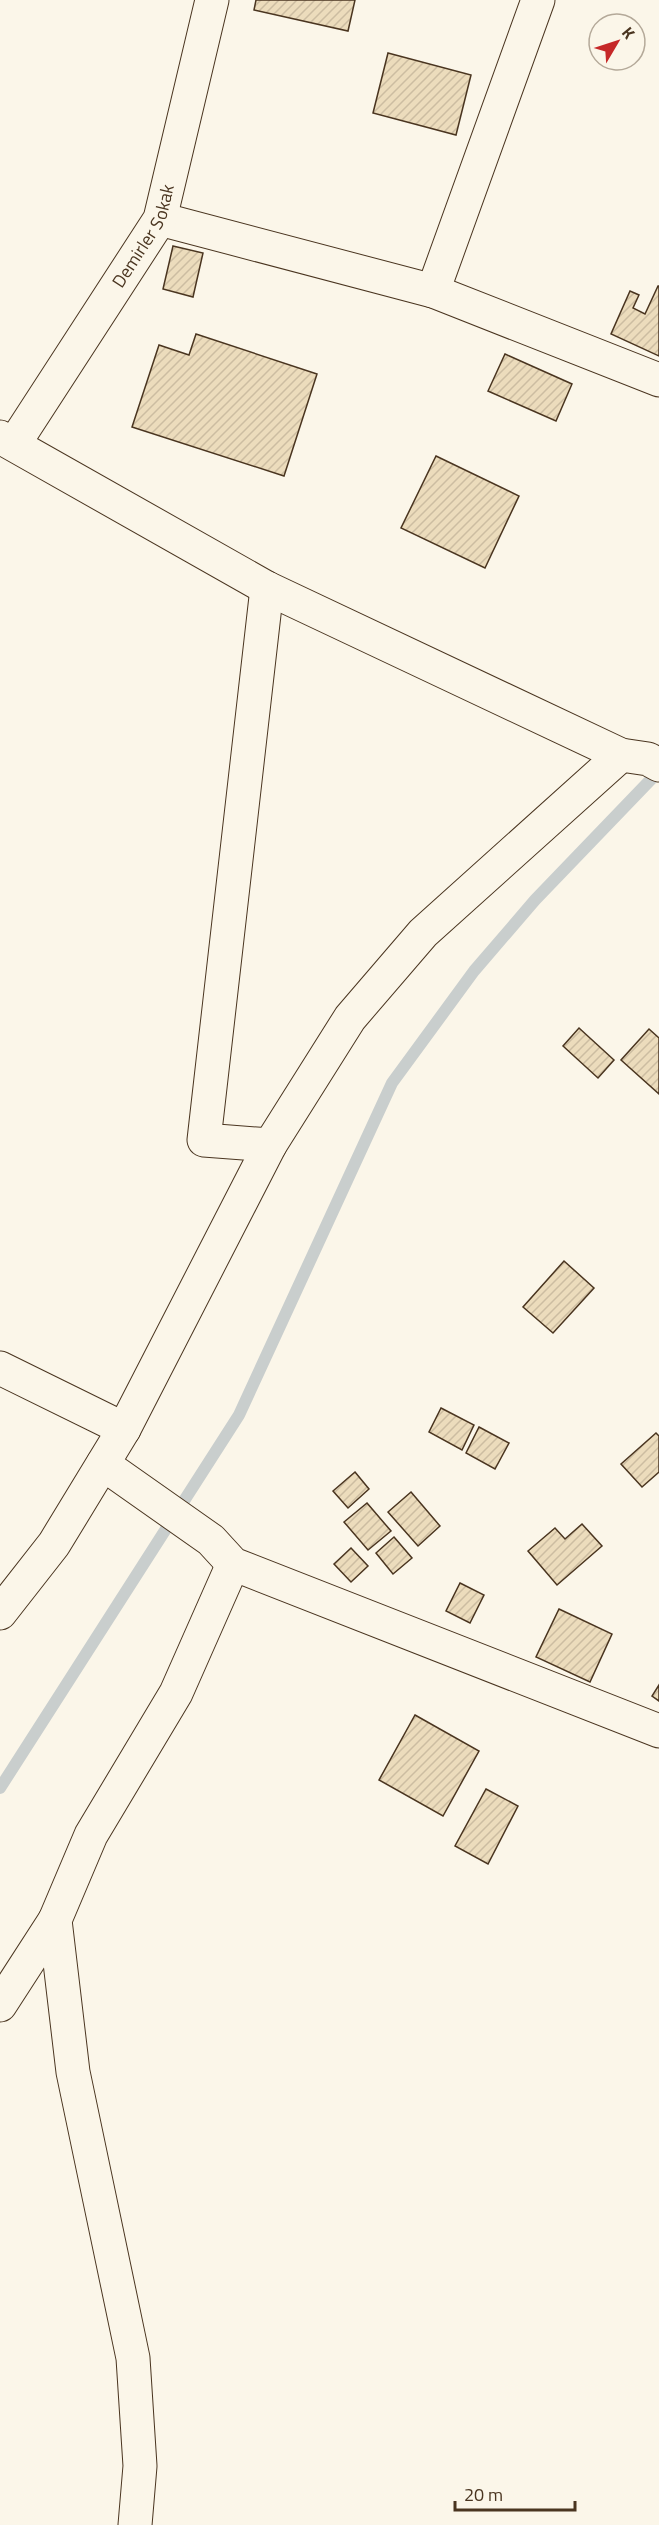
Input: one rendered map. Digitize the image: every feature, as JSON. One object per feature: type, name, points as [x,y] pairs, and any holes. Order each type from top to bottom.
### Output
[{"type":"street","name":"Demirler Sokak","points":[[7,441],[160,219],[212,0]]},
{"type":"street","points":[[433,291],[538,0]]},
{"type":"street","points":[[160,219],[433,291],[659,380]]},
{"type":"street","points":[[0,1612],[54,1544],[124,1429],[270,1145],[350,1018],[423,933],[643,760],[267,588],[7,441]]},
{"type":"street","points":[[267,588],[204,1140],[270,1145]]},
{"type":"street","points":[[0,1368],[124,1429]]},
{"type":"street","points":[[103,1464],[222,1552],[659,1731]]},
{"type":"street","points":[[0,2005],[55,1920],[91,1835],[176,1693],[222,1552]]},
{"type":"street","points":[[55,1920],[73,2072],[133,2358],[140,2466],[135,2525]]},
{"type":"building","points":[[256,0],[355,0],[348,31],[254,10]]},
{"type":"building","points":[[388,53],[471,75],[456,135],[373,113]]},
{"type":"building","points":[[173,246],[203,253],[193,297],[163,289]]},
{"type":"building","points":[[658,286],[659,356],[611,334],[630,291],[639,295],[633,308],[645,314]]},
{"type":"building","points":[[196,334],[317,374],[284,476],[132,427],[159,345],[189,355]]},
{"type":"building","points":[[505,354],[572,384],[556,421],[488,391]]},
{"type":"building","points":[[436,456],[519,496],[485,568],[401,528]]},
{"type":"building","points":[[579,1028],[614,1060],[598,1078],[563,1046]]},
{"type":"building","points":[[649,1029],[659,1038],[659,1094],[621,1060]]},
{"type":"building","points":[[564,1261],[594,1288],[553,1333],[523,1307]]},
{"type":"building","points":[[441,1408],[474,1425],[462,1450],[429,1432]]},
{"type":"building","points":[[479,1427],[509,1443],[495,1469],[466,1453]]},
{"type":"building","points":[[656,1433],[659,1436],[659,1472],[642,1487],[621,1464]]},
{"type":"building","points":[[355,1472],[369,1489],[348,1508],[333,1491]]},
{"type":"building","points":[[411,1492],[440,1526],[418,1546],[388,1512]]},
{"type":"building","points":[[367,1503],[391,1531],[368,1550],[344,1522]]},
{"type":"building","points":[[582,1524],[602,1546],[557,1585],[528,1551],[555,1528],[565,1539]]},
{"type":"building","points":[[394,1537],[412,1558],[393,1574],[376,1553]]},
{"type":"building","points":[[351,1548],[368,1566],[351,1582],[334,1564]]},
{"type":"building","points":[[460,1583],[484,1595],[470,1623],[446,1611]]},
{"type":"building","points":[[559,1609],[612,1634],[590,1682],[536,1657]]},
{"type":"building","points":[[659,1685],[659,1701],[652,1696]]},
{"type":"building","points":[[415,1715],[479,1751],[443,1816],[379,1780]]},
{"type":"building","points":[[486,1789],[518,1806],[488,1864],[455,1846]]},
{"type":"waterway","points":[[0,1788],[239,1415],[392,1083],[474,971],[535,900],[659,771]]}]
